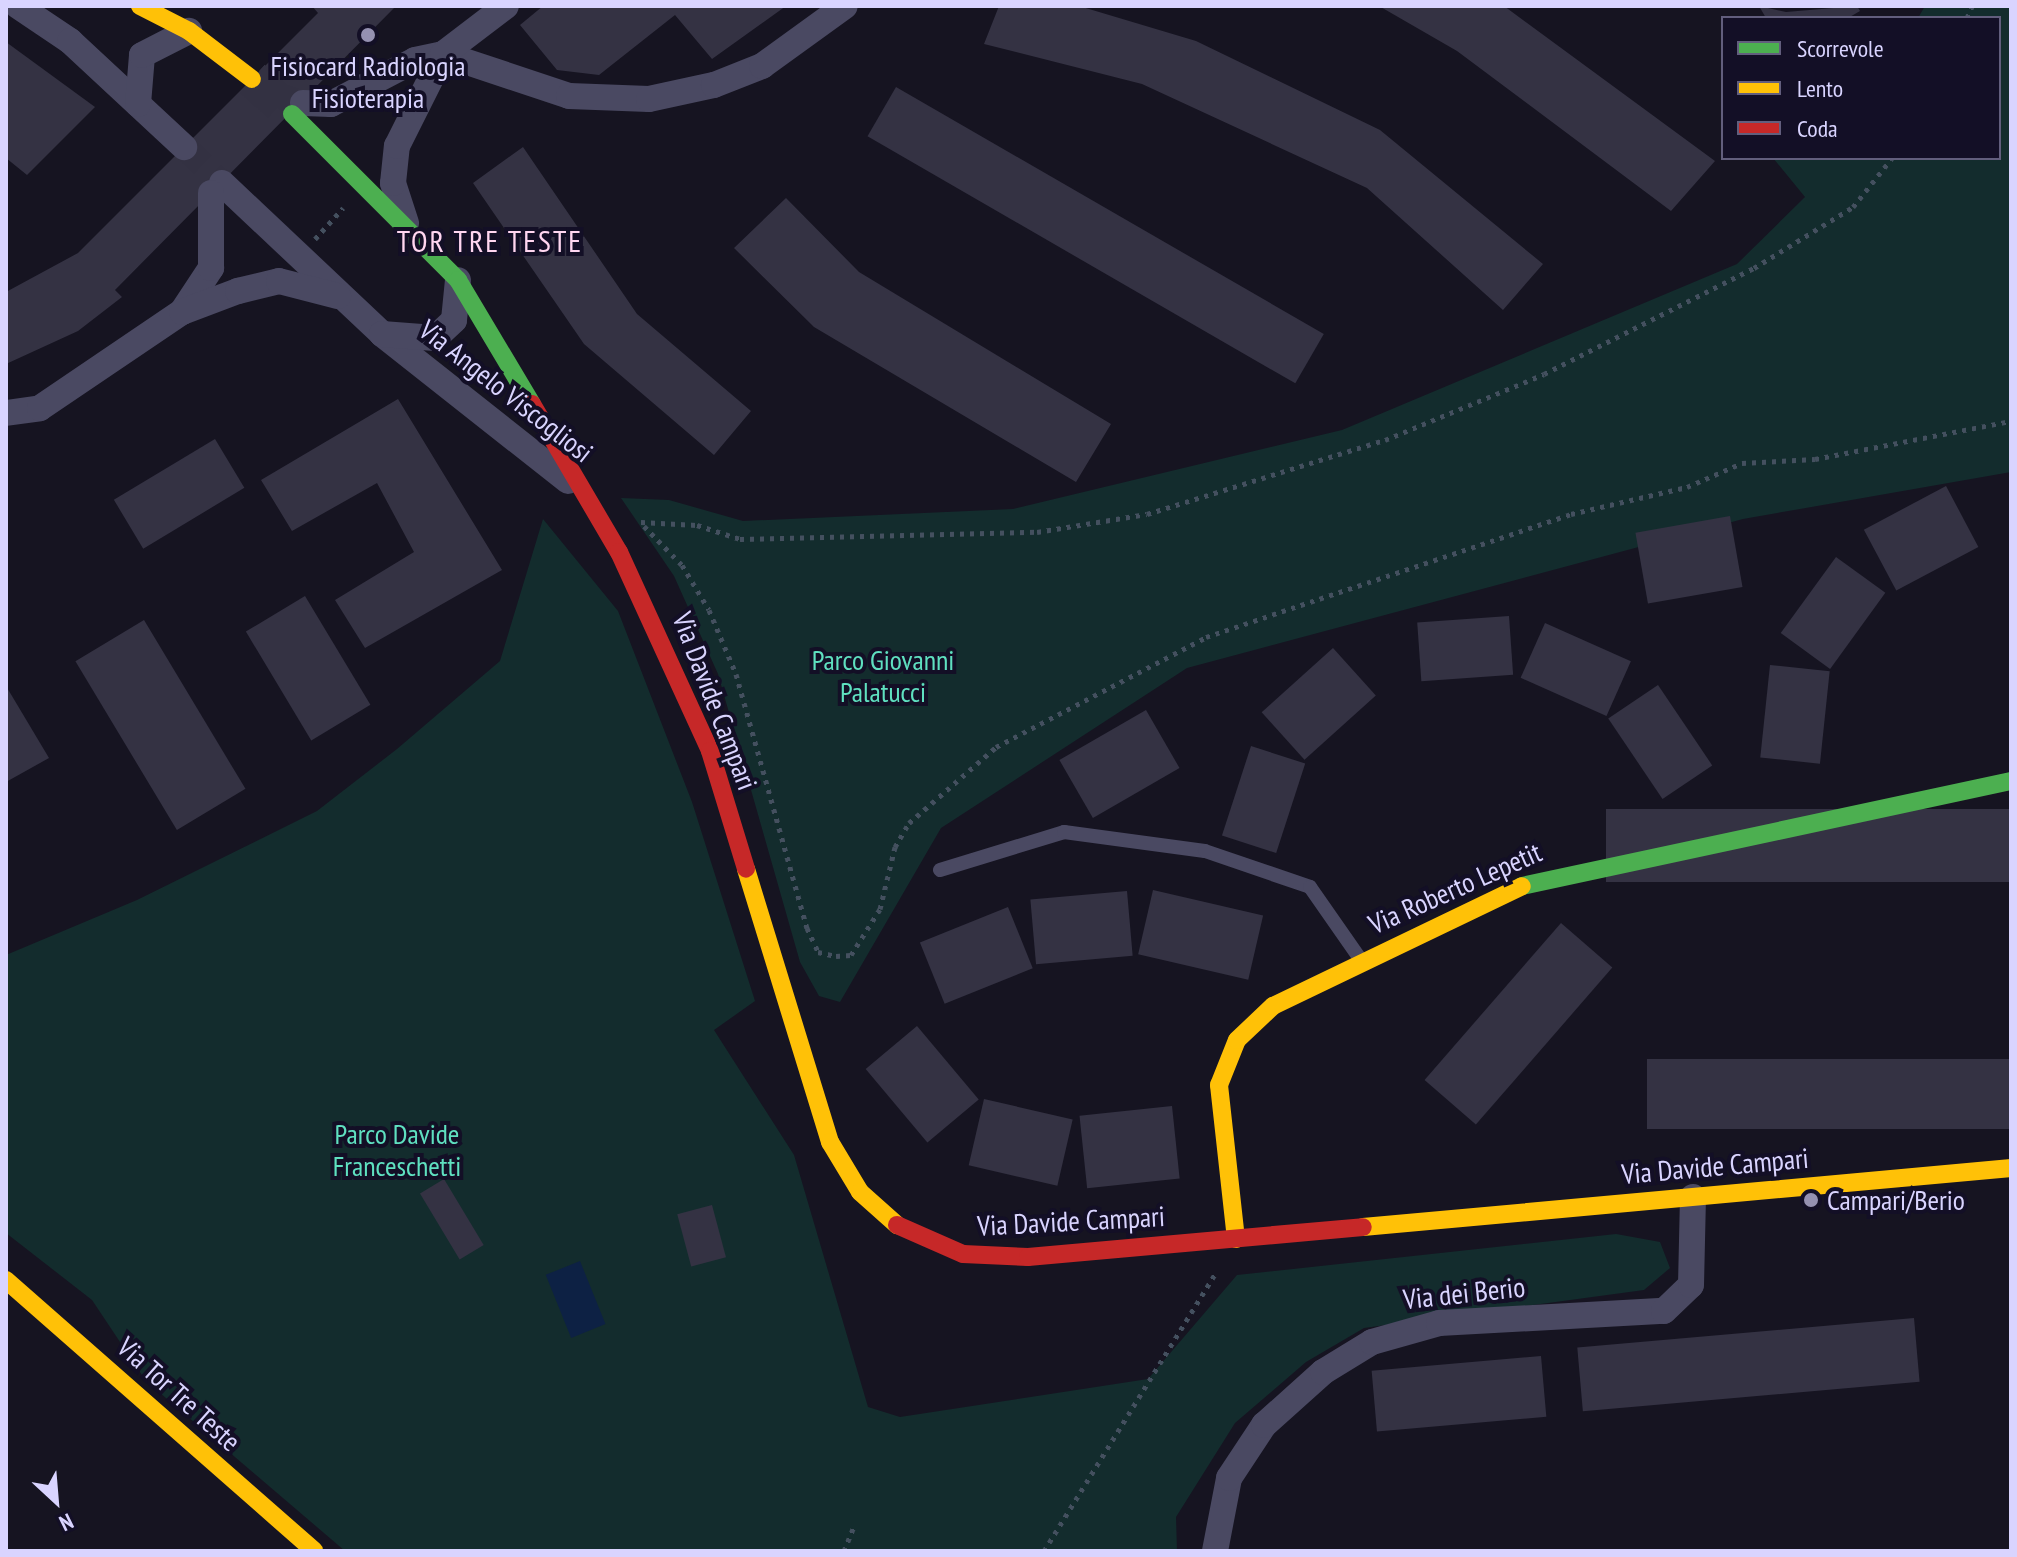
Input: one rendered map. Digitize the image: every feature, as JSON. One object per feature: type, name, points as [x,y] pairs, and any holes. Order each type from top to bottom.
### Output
[{"type":"street","points":[[18,6],[70,41],[184,147]]},
{"type":"street","points":[[140,6],[189,31],[252,79]]},
{"type":"street","points":[[298,108],[331,104],[415,60],[443,54],[506,6]]},
{"type":"street","points":[[443,54],[569,96],[659,97],[762,66],[845,6]]},
{"type":"street","points":[[138,104],[142,55],[189,31]]},
{"type":"street","points":[[406,223],[393,183],[397,146],[443,54]]},
{"type":"street","name":"Via Angelo Viscogliosi","points":[[298,108],[366,185],[458,280],[579,491]]},
{"type":"street","name":"Via Angelo Viscogliosi","points":[[182,312],[211,268],[216,188],[299,255],[382,334],[579,491]]},
{"type":"street","points":[[382,334],[435,338],[454,320],[458,280]]},
{"type":"street","points":[[6,413],[40,408],[182,312],[279,281],[346,298]]},
{"type":"street","name":"Via Davide Campari","points":[[579,491],[597,517],[658,627],[710,751],[819,1115],[860,1192],[909,1235],[993,1258],[1236,1239],[2011,1168]]},
{"type":"street","name":"Via Roberto Lepetit","points":[[1236,1239],[1219,1085],[1237,1040],[1273,1006],[1544,876],[2011,781]]},
{"type":"street","name":"Via dei Berio","points":[[1215,1551],[1229,1478],[1264,1425],[1323,1372],[1384,1337],[1439,1323],[1664,1311],[1691,1285],[1693,1197]]},
{"type":"street","name":"Via Tor Tre Teste","points":[[6,1280],[314,1551]]},
{"type":"lane","points":[[940,870],[1064,832],[1205,851],[1310,887],[1362,961]]},
{"type":"path","points":[[597,517],[697,525],[740,539],[1037,532],[1147,514],[1385,440],[1544,374],[1804,238],[1853,207],[1890,160]]},
{"type":"path","points":[[299,255],[366,185]]},
{"type":"path","points":[[641,522],[682,565],[709,610],[736,674],[807,928],[818,952],[851,955],[880,909],[895,847],[909,823],[996,747],[1206,637],[1571,514],[1687,487],[1742,463],[1815,459],[2011,421]]},
{"type":"path","points":[[1044,1551],[1236,1239]]},
{"type":"path","points":[[844,1551],[855,1524]]},
{"type":"green space","name":"Parco Giovanni Palatucci","points":[[1925,6],[2011,6],[2011,472],[1743,519],[1187,668],[941,828],[840,1002],[819,996],[800,962],[718,674],[674,576],[621,498],[669,500],[743,521],[1013,509],[1342,430],[1737,264],[1805,197],[1775,160],[2001,160],[2001,16],[1919,16]]},
{"type":"green space","name":"Parco Davide Franceschetti","points":[[543,519],[618,611],[692,802],[755,1001],[714,1030],[794,1155],[868,1407],[900,1417],[1148,1379],[1237,1275],[1616,1234],[1660,1242],[1670,1268],[1644,1290],[1364,1328],[1306,1362],[1235,1423],[1176,1517],[1177,1551],[345,1551],[146,1381],[92,1300],[6,1233],[6,955],[137,900],[317,811],[397,749],[500,661]]},
{"type":"water","points":[[580,1261],[605,1324],[571,1338],[546,1275]]},
{"type":"building","points":[[312,6],[396,6],[115,290],[122,297],[78,331],[6,364],[6,292],[78,253],[318,13]]},
{"type":"building","points":[[543,6],[786,6],[712,59],[675,15],[599,75],[557,70],[520,25]]},
{"type":"building","points":[[999,6],[1079,6],[1196,41],[1380,130],[1543,264],[1503,310],[1367,188],[1142,84],[984,44]]},
{"type":"building","points":[[1379,6],[1504,6],[1715,161],[1671,211],[1457,51]]},
{"type":"building","points":[[1759,6],[1786,12],[1857,6],[1860,11],[1851,16],[1765,16]]},
{"type":"building","points":[[6,42],[95,107],[27,175],[6,158]]},
{"type":"building","points":[[896,87],[1324,334],[1295,383],[868,136]]},
{"type":"building","points":[[523,147],[637,314],[751,411],[714,455],[584,344],[473,183]]},
{"type":"building","points":[[786,198],[859,272],[1111,424],[1076,482],[814,327],[734,248]]},
{"type":"building","points":[[398,399],[502,570],[365,648],[335,600],[414,552],[377,483],[292,531],[261,480]]},
{"type":"building","points":[[215,439],[244,488],[143,549],[114,500]]},
{"type":"building","points":[[1946,486],[1978,547],[1896,591],[1864,530]]},
{"type":"building","points":[[1730,516],[1743,587],[1648,604],[1635,533]]},
{"type":"building","points":[[1836,557],[1885,593],[1830,669],[1781,633]]},
{"type":"building","points":[[305,596],[370,705],[311,740],[246,632]]},
{"type":"building","points":[[1509,616],[1513,675],[1421,681],[1417,622]]},
{"type":"building","points":[[144,620],[245,789],[177,830],[75,661]]},
{"type":"building","points":[[1545,623],[1631,661],[1606,716],[1521,678]]},
{"type":"building","points":[[1333,648],[1376,696],[1304,760],[1262,712]]},
{"type":"building","points":[[1770,665],[1830,671],[1820,764],[1760,757]]},
{"type":"building","points":[[1658,685],[1712,765],[1662,799],[1608,719]]},
{"type":"building","points":[[6,686],[49,758],[6,782]]},
{"type":"building","points":[[1146,710],[1180,768],[1093,818],[1059,760]]},
{"type":"building","points":[[1251,746],[1305,764],[1276,853],[1222,835]]},
{"type":"building","points":[[1606,809],[2011,809],[2011,882],[1606,882]]},
{"type":"building","points":[[1153,890],[1263,915],[1248,980],[1138,954]]},
{"type":"building","points":[[1127,891],[1133,956],[1036,964],[1030,899]]},
{"type":"building","points":[[1008,907],[1033,968],[945,1004],[920,943]]},
{"type":"building","points":[[1561,923],[1612,968],[1476,1125],[1425,1080]]},
{"type":"building","points":[[917,1026],[979,1100],[927,1143],[866,1069]]},
{"type":"building","points":[[1647,1059],[2011,1059],[2011,1129],[1647,1129]]},
{"type":"building","points":[[984,1099],[1073,1119],[1057,1186],[969,1165]]},
{"type":"building","points":[[1172,1106],[1180,1179],[1087,1188],[1080,1116]]},
{"type":"building","points":[[444,1179],[484,1245],[460,1259],[420,1193]]},
{"type":"building","points":[[712,1205],[726,1257],[691,1266],[677,1214]]},
{"type":"building","points":[[1914,1318],[1920,1382],[1583,1411],[1577,1347]]},
{"type":"building","points":[[1541,1356],[1546,1417],[1377,1432],[1372,1371]]},
{"type":"tunnel","points":[[252,79],[292,114]]},
{"type":"tunnel","points":[[270,93],[303,103]]},
{"type":"tunnel","points":[[184,147],[222,183]]},
{"type":"traffic: fast","points":[[292,114],[458,280],[532,404]]},
{"type":"traffic: fast","points":[[1522,886],[2011,781]]},
{"type":"traffic: slow","points":[[140,6],[189,31],[252,79]]},
{"type":"traffic: slow","points":[[746,869],[830,1142],[860,1192],[897,1225]]},
{"type":"traffic: slow","points":[[1236,1239],[1219,1085],[1237,1040],[1273,1006],[1522,886]]},
{"type":"traffic: slow","points":[[1363,1227],[2011,1168]]},
{"type":"traffic: slow","points":[[6,1280],[314,1551]]},
{"type":"traffic: jam","points":[[532,404],[619,552],[710,751],[746,869]]},
{"type":"traffic: jam","points":[[897,1225],[963,1254],[1028,1257],[1363,1227]]},
{"type":"place","name":"Fisiocard Radiologia Fisioterapia","points":[[368,35]]},
{"type":"place","name":"Campari/Berio","points":[[1811,1200]]},
{"type":"district","name":"TOR TRE TESTE","points":[[490,241]]}]
